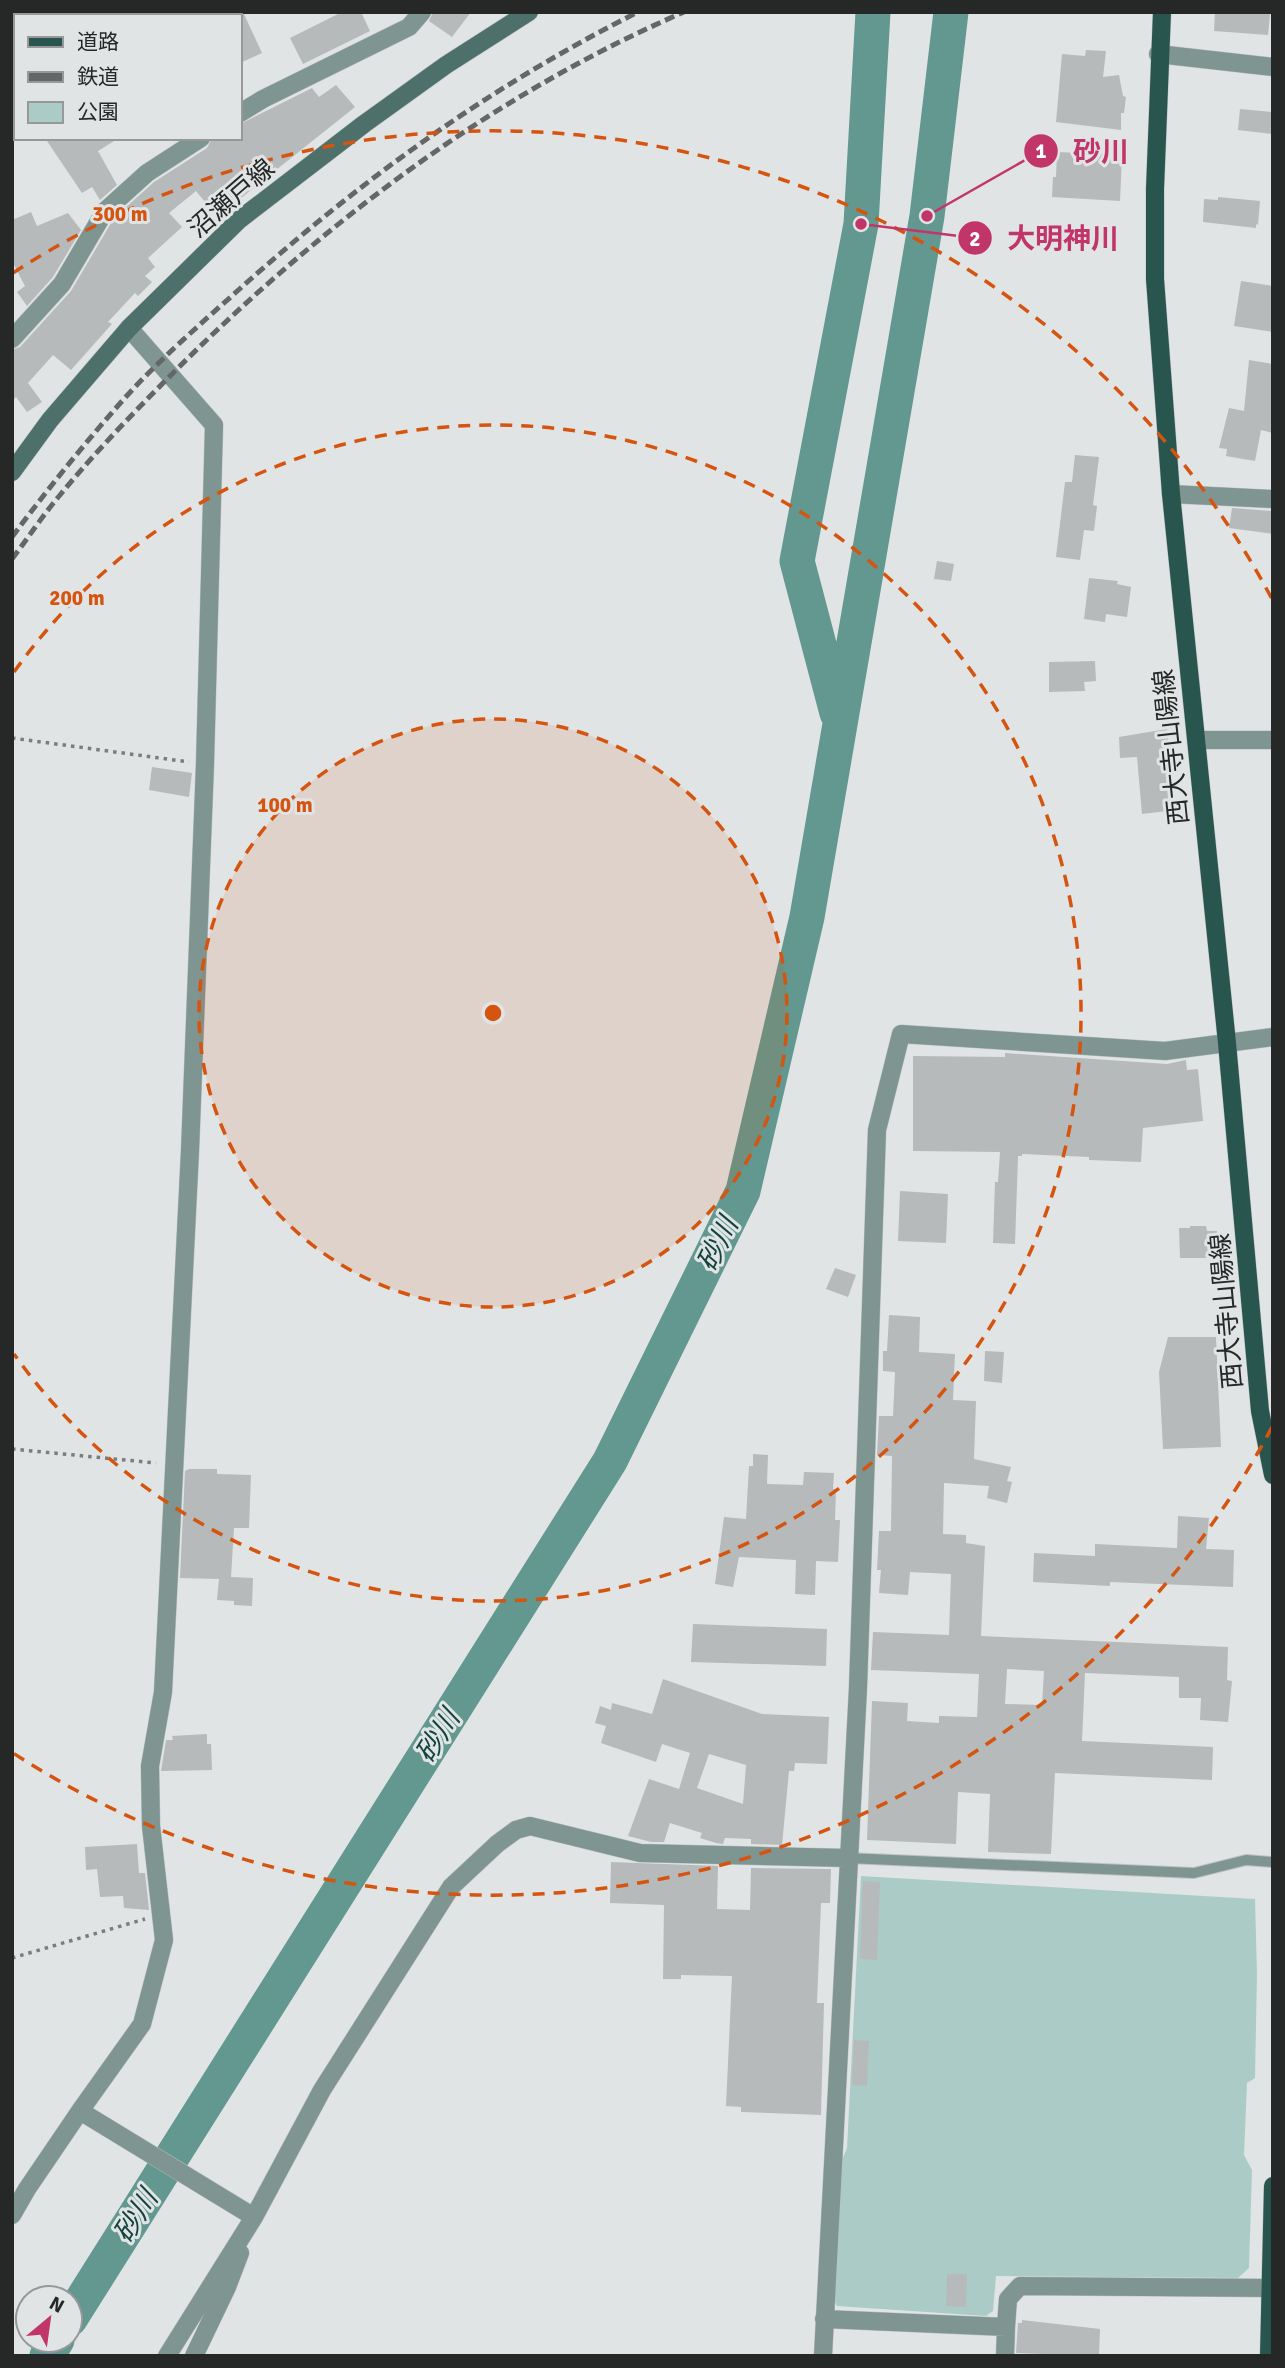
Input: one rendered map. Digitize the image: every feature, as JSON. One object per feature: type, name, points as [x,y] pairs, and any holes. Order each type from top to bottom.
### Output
[{"type":"main road","name":"沼瀬戸線","points":[[12,472],[50,419],[129,328],[239,220],[446,65],[529,12]]},
{"type":"main road","name":"西大寺山陽線","points":[[1161,12],[1155,279],[1171,494],[1227,1043],[1261,1411],[1273,1475]]},
{"type":"main road","points":[[1269,2356],[1273,2186]]},
{"type":"street","points":[[242,112],[262,99],[409,27],[422,12]]},
{"type":"street","points":[[1158,54],[1273,67]]},
{"type":"street","points":[[12,339],[62,284],[105,212],[147,173],[198,140]]},
{"type":"street","points":[[12,2215],[80,2110],[142,2024],[164,1940],[151,1826],[150,1766],[163,1692],[190,1164],[214,425],[129,328]]},
{"type":"street","points":[[1171,494],[1273,499]]},
{"type":"street","points":[[1197,740],[1273,740]]},
{"type":"street","points":[[823,2356],[858,1688],[877,1130],[901,1034],[1165,1051],[1273,1037]]},
{"type":"street","points":[[167,2356],[254,2217],[322,2090],[451,1887],[516,1830],[530,1826],[640,1853],[847,1858]]},
{"type":"street","points":[[80,2110],[254,2217]]},
{"type":"street","points":[[12,2202],[27,2189]]},
{"type":"street","points":[[194,2356],[227,2287],[254,2217]]},
{"type":"street","points":[[1005,2356],[1008,2299],[1020,2286],[1270,2287]]},
{"type":"street","points":[[824,2319],[1006,2327]]},
{"type":"lane","points":[[847,1858],[1194,1873],[1246,1860],[1273,1862]]},
{"type":"path","points":[[12,738],[205,764]]},
{"type":"path","points":[[12,1449],[175,1465]]},
{"type":"path","points":[[12,1958],[100,1933],[128,1922],[161,1916]]},
{"type":"green space","points":[[861,1876],[1255,1899],[1255,2078],[1247,2083],[1244,2155],[1252,2170],[1249,2268],[1238,2278],[996,2276],[993,2311],[986,2316],[837,2306],[834,2300],[840,2165],[847,2148]]},
{"type":"building","points":[[243,12],[262,53],[242,62],[242,14]]},
{"type":"building","points":[[342,12],[361,12],[370,31],[303,64],[290,38]]},
{"type":"building","points":[[433,12],[471,12],[452,37],[429,21]]},
{"type":"building","points":[[1215,12],[1270,14],[1268,35],[1214,31]]},
{"type":"building","points":[[1086,50],[1106,51],[1103,77],[1119,75],[1123,96],[1126,97],[1124,113],[1121,113],[1121,130],[1056,122],[1062,54],[1085,56]]},
{"type":"building","points":[[336,85],[355,107],[241,198],[219,219],[196,191],[169,213],[182,227],[148,258],[155,267],[145,276],[152,282],[138,296],[135,293],[108,322],[112,324],[71,370],[53,355],[28,383],[42,402],[27,412],[16,397],[12,402],[12,350],[20,347],[71,291],[114,218],[154,182],[207,148],[211,140],[242,140],[242,123],[312,88],[319,97]]},
{"type":"building","points":[[1240,109],[1273,112],[1273,134],[1238,130]]},
{"type":"building","points":[[46,140],[116,140],[98,151],[117,185],[100,200],[92,187],[82,193]]},
{"type":"building","points":[[1057,152],[1122,155],[1120,201],[1052,197]]},
{"type":"building","points":[[1218,197],[1260,201],[1256,228],[1203,222],[1204,199],[1218,200]]},
{"type":"building","points":[[31,212],[37,226],[68,213],[81,230],[53,277],[27,306],[17,292],[25,286],[12,261],[12,220]]},
{"type":"building","points":[[1241,281],[1273,286],[1273,332],[1234,326]]},
{"type":"building","points":[[1249,360],[1273,364],[1273,433],[1261,430],[1255,461],[1226,456],[1227,449],[1219,448],[1229,408],[1244,411]]},
{"type":"building","points":[[1075,455],[1099,457],[1093,505],[1097,506],[1094,531],[1084,530],[1080,560],[1056,557],[1065,482],[1072,482]]},
{"type":"building","points":[[1232,508],[1273,511],[1273,534],[1229,528]]},
{"type":"building","points":[[937,561],[954,564],[951,581],[934,579]]},
{"type":"building","points":[[1089,578],[1118,581],[1117,584],[1131,587],[1127,617],[1106,614],[1105,622],[1084,619]]},
{"type":"building","points":[[1095,661],[1096,681],[1084,682],[1085,691],[1049,692],[1049,662]]},
{"type":"building","points":[[1167,729],[1175,810],[1142,814],[1137,757],[1120,758],[1119,737]]},
{"type":"building","points":[[152,767],[192,773],[189,797],[149,790]]},
{"type":"building","points":[[1005,1053],[1167,1064],[1186,1060],[1187,1070],[1198,1069],[1203,1121],[1143,1128],[1141,1162],[1089,1160],[1089,1157],[1018,1156],[1015,1244],[993,1243],[995,1182],[998,1182],[1000,1152],[913,1151],[913,1056],[1005,1057]]},
{"type":"building","points":[[900,1191],[948,1194],[946,1243],[898,1241]]},
{"type":"building","points":[[1206,1226],[1207,1231],[1217,1231],[1216,1258],[1180,1258],[1179,1228]]},
{"type":"building","points":[[835,1268],[856,1275],[848,1297],[826,1289]]},
{"type":"building","points":[[889,1315],[920,1317],[919,1352],[955,1354],[953,1400],[976,1401],[974,1459],[1011,1467],[1007,1481],[1012,1482],[1007,1503],[987,1498],[989,1486],[944,1483],[943,1534],[966,1535],[966,1543],[985,1546],[981,1636],[1228,1647],[1227,1680],[1232,1681],[1228,1722],[1200,1720],[1201,1698],[1179,1698],[1179,1677],[1085,1673],[1082,1741],[1213,1747],[1212,1780],[1055,1773],[1051,1854],[988,1852],[990,1794],[958,1792],[956,1844],[867,1840],[872,1701],[908,1703],[907,1721],[939,1723],[939,1716],[977,1717],[979,1674],[871,1670],[873,1632],[949,1635],[951,1574],[910,1572],[908,1595],[879,1593],[879,1531],[891,1531],[892,1456],[877,1455],[879,1416],[893,1416],[895,1372],[883,1371],[883,1351],[887,1351]],"holes":[[[1007,1669],[1044,1671],[1042,1705],[1005,1704]]]},
{"type":"building","points":[[1168,1337],[1216,1337],[1221,1447],[1163,1449],[1159,1372]]},
{"type":"building","points":[[985,1351],[1004,1352],[1002,1383],[984,1381]]},
{"type":"building","points":[[753,1454],[768,1455],[767,1484],[803,1485],[804,1472],[834,1473],[835,1520],[840,1520],[838,1562],[816,1561],[815,1595],[795,1594],[796,1560],[739,1557],[733,1587],[715,1584],[724,1517],[746,1519],[749,1466],[753,1466]]},
{"type":"building","points":[[217,1469],[217,1474],[251,1475],[249,1528],[234,1528],[231,1577],[253,1578],[252,1606],[217,1600],[219,1579],[180,1578],[185,1471]]},
{"type":"building","points":[[1178,1516],[1209,1518],[1206,1549],[1234,1550],[1233,1587],[1033,1582],[1034,1553],[1095,1556],[1095,1544],[1177,1548]]},
{"type":"building","points":[[693,1624],[827,1629],[826,1666],[691,1662]]},
{"type":"building","points":[[663,1679],[762,1714],[829,1717],[827,1764],[795,1763],[794,1771],[789,1771],[782,1845],[751,1844],[751,1839],[725,1838],[723,1844],[716,1843],[700,1838],[702,1833],[670,1823],[664,1842],[651,1842],[628,1836],[649,1779],[679,1789],[690,1753],[662,1744],[656,1762],[601,1743],[606,1726],[595,1723],[600,1706],[611,1710],[612,1703],[652,1714]],"holes":[[[709,1754],[746,1765],[743,1804],[697,1788]]]},
{"type":"building","points":[[207,1734],[207,1744],[211,1744],[212,1770],[161,1771],[166,1740],[173,1740],[172,1736]]},
{"type":"building","points":[[137,1844],[139,1873],[145,1873],[149,1910],[124,1908],[123,1896],[100,1897],[97,1869],[86,1870],[85,1847]]},
{"type":"building","points":[[611,1862],[718,1866],[717,1909],[750,1910],[751,1868],[831,1869],[830,1903],[821,1903],[817,2003],[824,2003],[821,2115],[741,2112],[741,2107],[726,2106],[732,1976],[681,1975],[681,1979],[663,1979],[664,1905],[610,1903]]},
{"type":"building","points":[[863,1881],[880,1882],[877,1960],[860,1959]]},
{"type":"building","points":[[854,2040],[869,2041],[867,2086],[852,2085]]},
{"type":"building","points":[[947,2274],[967,2274],[966,2307],[946,2306]]},
{"type":"building","points":[[1022,2320],[1100,2329],[1099,2356],[1016,2353],[1018,2323],[1022,2323]]},
{"type":"waterway","points":[[837,713],[797,561],[861,224],[873,12]]},
{"type":"waterway","name":"砂川","points":[[84,2297],[610,1461],[743,1191],[807,917],[927,216],[951,12]]},
{"type":"railway","points":[[12,537],[80,450],[136,386],[191,332],[328,213],[477,105],[529,72],[638,12]]},
{"type":"railway","points":[[12,559],[74,478],[148,398],[235,313],[353,213],[479,122],[545,82],[684,12]]},
{"type":"place","name":"砂川","points":[[927,216]]},
{"type":"place","name":"大明神川","points":[[861,224]]}]
